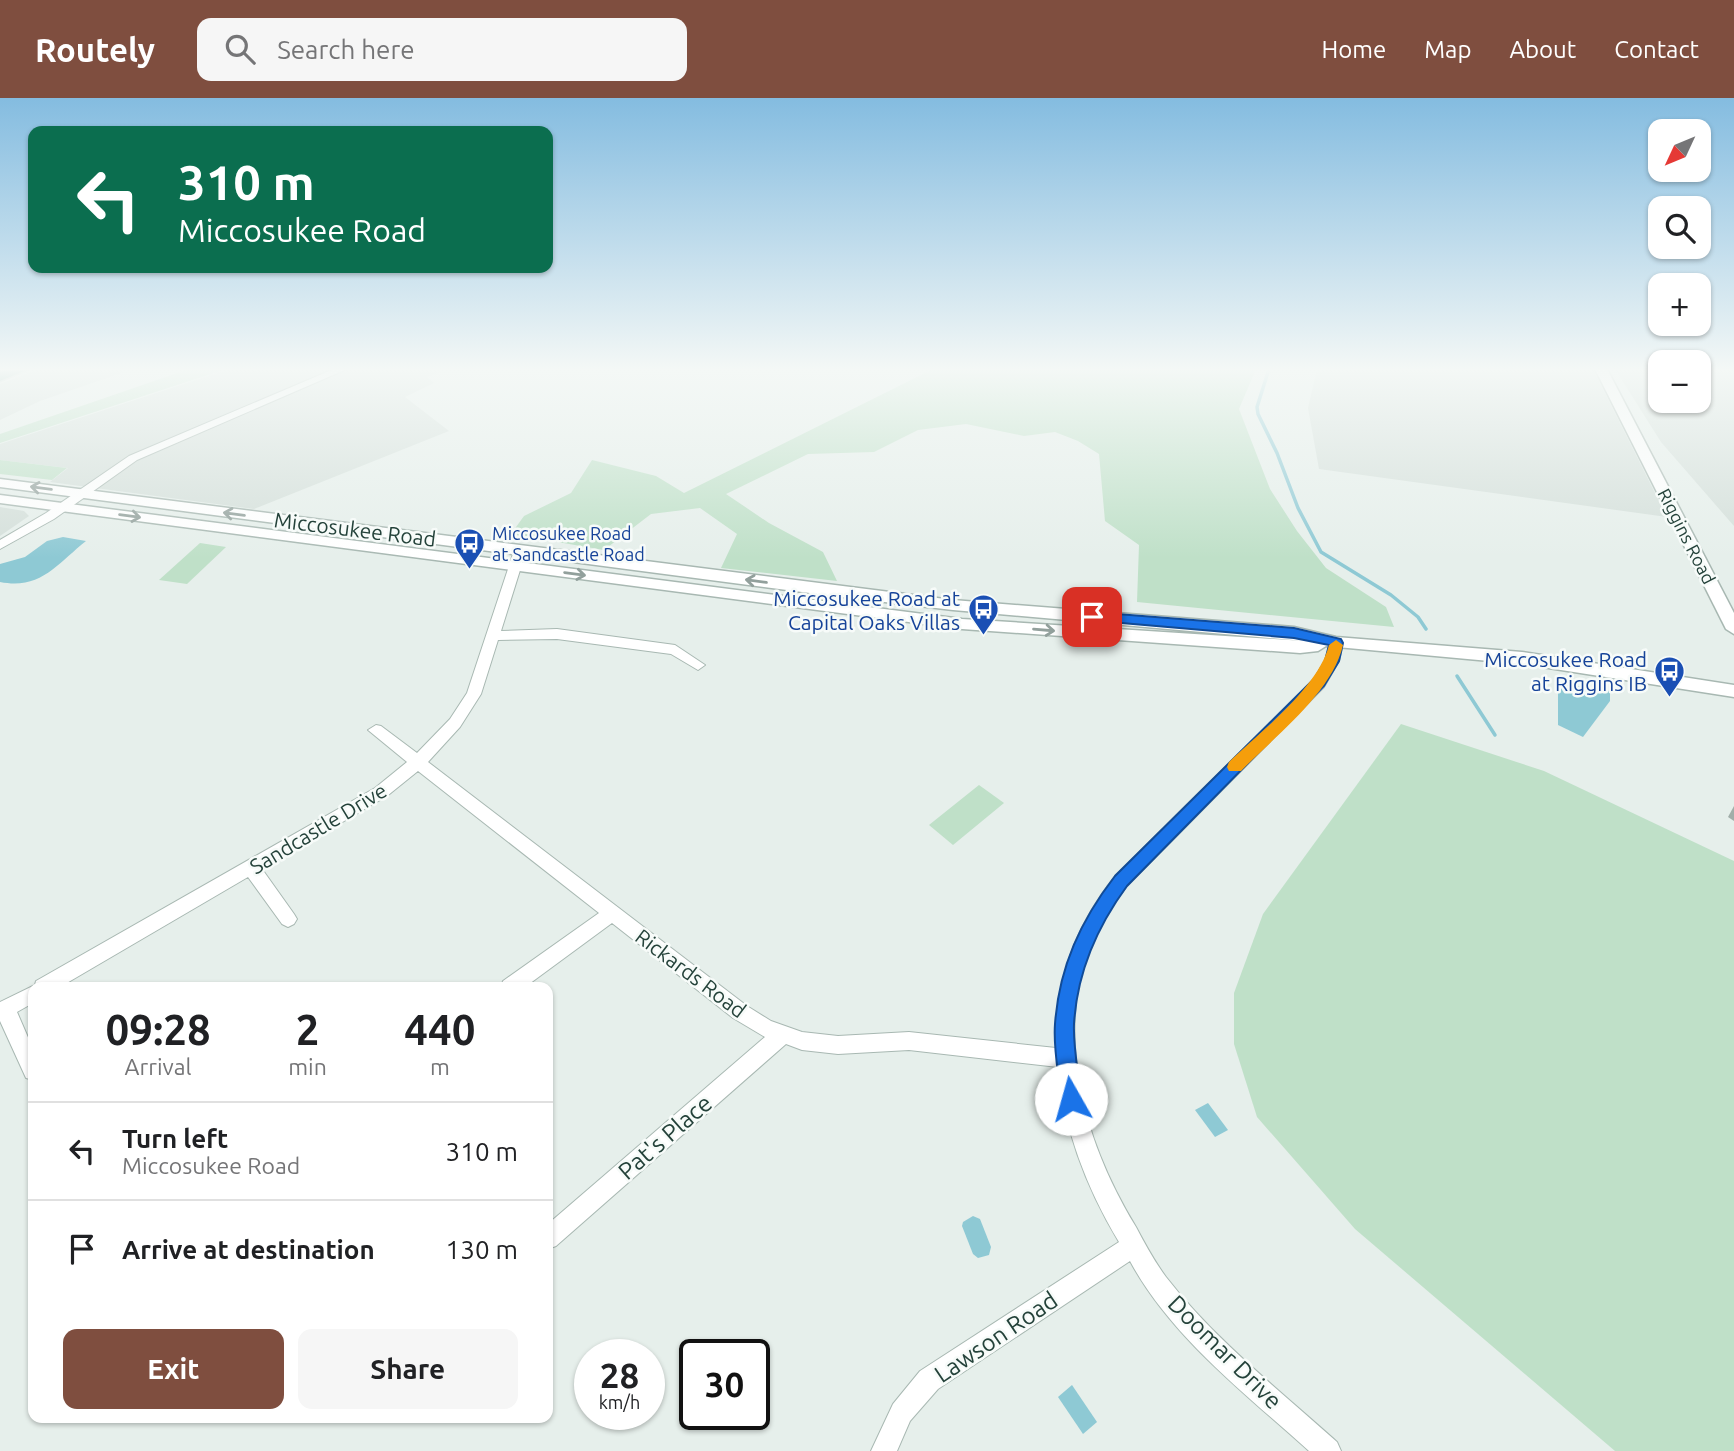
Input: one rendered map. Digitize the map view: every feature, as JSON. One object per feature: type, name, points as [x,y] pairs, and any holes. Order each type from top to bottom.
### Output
[{"type":"street","points":[[0,545],[83,494],[114,470],[147,451],[192,432]]},
{"type":"street","name":"Riggins Road","points":[[1633,432],[1734,629]]},
{"type":"street","name":"Miccosukee Road","points":[[0,483],[518,558]]},
{"type":"street","name":"Miccosukee Road","points":[[0,499],[825,590],[1017,619],[1294,633],[1336,643],[1464,653],[1617,671],[1734,691]]},
{"type":"street","name":"Sandcastle Drive","points":[[52,982],[381,792],[418,762],[455,723],[474,694],[518,558]]},
{"type":"street","points":[[493,636],[556,634],[675,650],[698,665]]},
{"type":"street","name":"Doomar Drive","points":[[1328,1451],[1211,1344],[1158,1285],[1107,1200],[1084,1144],[1071,1099],[1064,1025],[1071,978],[1084,938],[1100,909],[1121,881],[1319,683],[1332,661],[1336,643]]},
{"type":"street","name":"Rickards Road","points":[[376,730],[740,1012],[782,1035],[802,1041],[838,1045],[909,1041],[1066,1059]]},
{"type":"street","points":[[251,869],[288,919]]},
{"type":"street","points":[[517,982],[612,913]]},
{"type":"street","points":[[28,996],[3,1010],[28,1061]]},
{"type":"street","name":"Pat's Place","points":[[553,1234],[782,1035]]},
{"type":"street","name":"Lawson Road","points":[[884,1451],[893,1424],[908,1401],[929,1380],[1134,1245]]},
{"type":"shaded area","points":[[36,432],[446,432],[254,509],[50,482],[68,468],[0,460],[0,444]]},
{"type":"shaded area","points":[[1312,432],[1625,432],[1667,517],[1319,469]]},
{"type":"shaded area","points":[[1655,432],[1734,432],[1734,526],[1661,442]]},
{"type":"shaded area","points":[[0,507],[24,511],[29,516],[0,536]]},
{"type":"green space","points":[[5,432],[33,432],[0,443],[0,434]]},
{"type":"green space","points":[[806,432],[914,432],[874,452],[808,454],[726,494],[769,523],[823,552],[837,581],[721,568],[737,534],[700,508],[651,514],[604,550],[511,534],[524,516],[571,493],[592,460],[656,476],[684,493]]},
{"type":"green space","points":[[1005,432],[1054,432],[1024,436]]},
{"type":"green space","points":[[1055,432],[1248,432],[1270,489],[1297,531],[1326,568],[1386,607],[1394,627],[1137,602],[1139,545],[1105,521],[1099,454],[1078,441]]},
{"type":"green space","points":[[0,460],[67,468],[52,480],[0,474]]},
{"type":"green space","points":[[200,543],[226,547],[187,584],[159,580]]},
{"type":"green space","points":[[1401,724],[1544,771],[1734,861],[1734,1451],[1615,1451],[1355,1229],[1257,1117],[1234,1044],[1234,993],[1263,914]]},
{"type":"green space","points":[[979,785],[1004,803],[953,845],[929,825]]},
{"type":"water","points":[[63,537],[86,541],[38,579],[27,582],[0,582],[0,564],[25,557],[47,541]]},
{"type":"water","points":[[1558,683],[1610,691],[1610,701],[1583,737],[1558,725]]},
{"type":"water","points":[[1208,1103],[1228,1130],[1215,1137],[1195,1110]]},
{"type":"water","points":[[973,1216],[980,1219],[991,1247],[989,1255],[978,1258],[973,1254],[962,1226],[963,1222]]},
{"type":"water","points":[[1072,1385],[1097,1422],[1083,1434],[1058,1397]]},
{"type":"waterway","points":[[1267,432],[1298,508],[1321,552],[1391,595],[1418,617],[1426,629]]},
{"type":"waterway","points":[[1457,676],[1495,735]]},
{"type":"slow traffic","points":[[1235,767],[1319,683],[1332,661],[1336,645]]},
{"type":"place","name":"Miccosukee Road at Sandcastle Road","points":[[469,570]]},
{"type":"place","name":"Miccosukee Road at Capital Oaks Villas","points":[[983,637]]},
{"type":"place","name":"Miccosukee Road at Riggins IB","points":[[1670,698]]},
{"type":"route","points":[[1071,1099],[1064,1025],[1071,978],[1084,938],[1100,909],[1121,881],[1319,683],[1332,661],[1336,643],[1294,633],[1092,617]]}]
